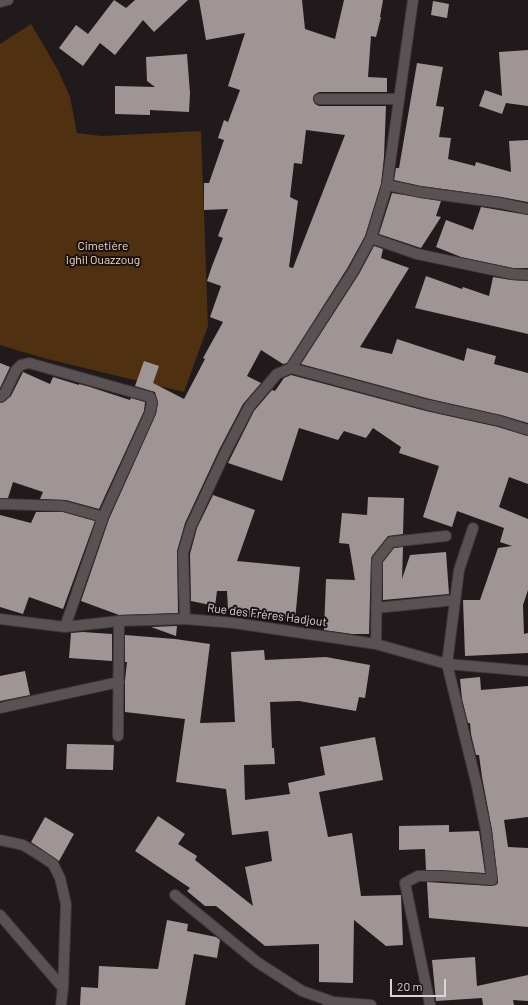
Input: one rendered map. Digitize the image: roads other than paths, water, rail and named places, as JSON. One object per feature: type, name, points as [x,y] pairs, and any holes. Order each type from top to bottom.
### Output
[{"type":"street","points":[[0,2],[8,0]]},
{"type":"street","points":[[185,618],[183,553],[191,526],[225,453],[249,407],[277,374],[291,368],[354,270],[371,238],[387,185],[413,0]]},
{"type":"street","points":[[319,99],[399,99]]},
{"type":"street","points":[[387,185],[420,192],[500,203],[528,209]]},
{"type":"street","points":[[371,238],[417,254],[512,274],[528,275]]},
{"type":"street","points":[[0,397],[5,393],[16,370],[21,365],[29,363],[150,396],[152,402],[150,413],[104,517],[65,627]]},
{"type":"street","points":[[291,368],[528,430]]},
{"type":"street","points":[[0,504],[64,506],[104,517]]},
{"type":"street","points":[[430,1005],[405,883],[418,876],[443,876],[492,880],[486,831],[477,786],[447,664],[459,570],[473,528]]},
{"type":"street","points":[[376,644],[378,560],[391,542],[446,536]]},
{"type":"street","points":[[376,608],[455,600]]},
{"type":"street","name":"Rue des Frères Hadjout","points":[[0,619],[65,627],[119,621],[185,618],[234,622],[376,644],[447,664],[528,671]]},
{"type":"street","points":[[118,736],[119,621]]},
{"type":"street","points":[[0,708],[119,682]]},
{"type":"street","points":[[0,840],[24,845],[53,864],[60,878],[66,904],[61,1005]]},
{"type":"street","points":[[175,895],[257,962],[302,991],[330,1003],[371,1005]]},
{"type":"street","points":[[0,914],[63,988]]},
{"type":"park label","name":"Cimetière Ighil Ouazzoug","points":[[103,253]]}]
